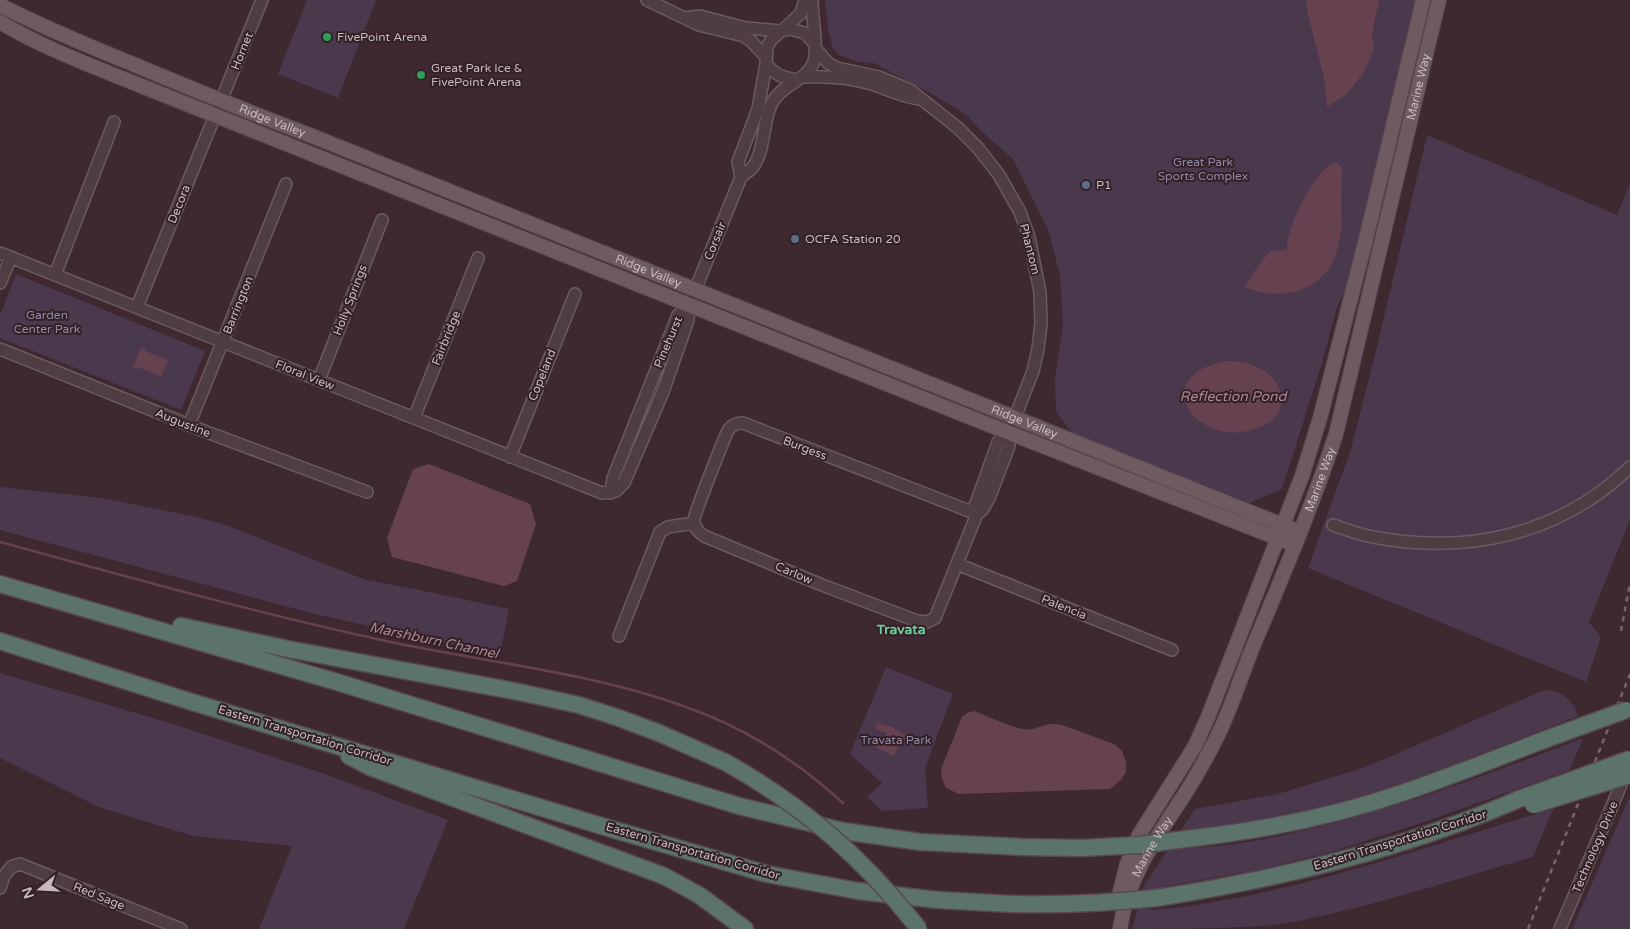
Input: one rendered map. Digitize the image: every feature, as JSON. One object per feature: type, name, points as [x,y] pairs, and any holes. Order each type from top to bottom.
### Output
[{"type":"highway","points":[[0,584],[346,685],[739,806],[843,831],[920,842],[1021,848],[1082,848],[1139,845],[1259,828],[1349,808],[1400,794],[1629,709]]},
{"type":"highway","points":[[68,604],[297,651],[514,691],[579,705],[650,730],[725,762],[782,797],[844,846],[880,882],[919,929]]},
{"type":"highway","name":"Eastern Transportation Corridor","points":[[0,641],[186,700],[766,874],[858,891],[938,900],[1012,904],[1067,904],[1156,898],[1223,888],[1308,868],[1394,844],[1519,804]]},
{"type":"highway","points":[[312,737],[370,767],[664,876],[699,895],[745,929]]},
{"type":"highway","points":[[1519,804],[1630,759]]},
{"type":"highway","points":[[1519,804],[1630,775]]},
{"type":"main road","name":"Marine Way","points":[[1114,929],[1120,891],[1127,864],[1139,835],[1195,746],[1302,476],[1325,400],[1365,243],[1423,0]]},
{"type":"main road","name":"Marine Way","points":[[1120,929],[1128,892],[1136,872],[1182,799],[1220,731],[1317,492],[1336,434],[1439,0]]},
{"type":"main road","name":"Ridge Valley","points":[[0,5],[67,38],[222,101],[1283,524],[1298,539]]},
{"type":"main road","name":"Ridge Valley","points":[[0,22],[61,52],[1009,433],[1277,538],[1298,539]]},
{"type":"street","name":"Hornet","points":[[222,101],[262,0]]},
{"type":"street","points":[[647,0],[699,26],[744,36],[751,41],[773,73],[782,78],[799,78],[813,64],[815,45],[812,0]]},
{"type":"street","points":[[766,61],[770,40],[801,14],[805,0]]},
{"type":"street","points":[[684,18],[700,16],[746,28],[782,31],[798,30],[805,34],[815,45]]},
{"type":"street","points":[[61,52],[67,38]]},
{"type":"street","name":"Phantom","points":[[815,45],[828,63],[837,68],[879,77],[910,90],[958,128],[990,163],[1020,212],[1029,237],[1040,292],[1041,323],[1032,371],[1009,433]]},
{"type":"street","name":"Corsair","points":[[741,176],[738,162],[758,108],[766,61]]},
{"type":"street","name":"Phantom","points":[[799,78],[836,76],[867,82],[905,97],[921,99]]},
{"type":"street","name":"Corsair","points":[[689,305],[741,176],[752,167],[761,147],[772,104],[780,93],[799,78]]},
{"type":"street","name":"Decora","points":[[136,307],[222,101]]},
{"type":"street","points":[[56,275],[114,122]]},
{"type":"street","name":"Barrington","points":[[189,425],[286,184]]},
{"type":"street","name":"Holly Springs","points":[[320,380],[382,220]]},
{"type":"street","points":[[0,283],[5,255]]},
{"type":"street","name":"Floral View","points":[[5,255],[510,457],[602,493],[611,493]]},
{"type":"street","name":"Fairbridge","points":[[414,418],[478,258]]},
{"type":"street","name":"Copeland","points":[[510,457],[575,294]]},
{"type":"street","name":"Pinehurst","points":[[611,493],[624,483],[663,392],[688,320],[689,305]]},
{"type":"street","name":"Augustine","points":[[0,349],[189,425],[367,492]]},
{"type":"street","name":"Burgess","points":[[694,523],[694,516],[728,430],[732,426],[743,423],[976,514]]},
{"type":"street","name":"Carlow","points":[[694,523],[704,536],[917,621],[927,622],[935,618],[957,564],[976,514],[975,506],[998,442],[1009,433]]},
{"type":"street","points":[[1333,525],[1370,537],[1410,543],[1446,544],[1487,540],[1511,535],[1550,522],[1599,493],[1630,467]]},
{"type":"street","points":[[619,636],[660,532],[668,527],[694,523]]},
{"type":"street","name":"Palencia","points":[[957,564],[1172,650]]},
{"type":"street","name":"Technology Drive","points":[[1560,929],[1630,764]]},
{"type":"street","name":"Red Sage","points":[[0,888],[4,876],[11,866],[20,864],[181,929]]},
{"type":"green space","name":"FivePoint Arena","points":[[307,0],[376,0],[338,98],[278,74]]},
{"type":"green space","name":"Great Park Sports Complex","points":[[825,0],[1415,0],[1347,287],[1337,307],[1322,363],[1282,489],[1249,503],[1071,432],[1056,411],[1055,378],[1063,325],[1060,276],[1049,232],[1013,159],[980,130],[968,116],[932,94],[874,63],[859,62],[839,55],[833,49],[828,29]]},
{"type":"green space","points":[[1427,135],[1617,215],[1630,183],[1630,520],[1589,622],[1601,637],[1586,682],[1308,568],[1351,449]]},
{"type":"green space","name":"Garden Center Park","points":[[16,274],[205,351],[181,410],[0,338],[0,315]]},
{"type":"green space","points":[[0,487],[101,498],[197,517],[223,524],[366,580],[509,609],[500,655],[315,614],[0,530]]},
{"type":"green space","name":"Travata Park","points":[[886,667],[953,694],[925,768],[928,808],[882,811],[867,797],[882,783],[850,754]]},
{"type":"green space","points":[[0,673],[173,724],[322,773],[448,820],[404,929],[259,929],[292,846],[193,836],[99,807],[0,758]]},
{"type":"green space","points":[[1549,690],[1560,693],[1568,698],[1578,716],[1441,769],[1357,797],[1297,812],[1197,830],[1189,848],[1248,842],[1341,821],[1446,789],[1583,738],[1570,770],[1424,822],[1331,852],[1261,869],[1162,887],[1151,910],[1185,907],[1241,897],[1320,879],[1553,809],[1533,857],[1373,903],[1276,925],[1132,929],[1144,886],[1195,809],[1278,794],[1366,767],[1542,691]]},
{"type":"green space","points":[[1630,796],[1630,929],[1572,929]]},
{"type":"water","points":[[1306,0],[1379,0],[1372,34],[1374,49],[1364,72],[1347,94],[1327,107],[1324,78]]},
{"type":"water","points":[[1336,162],[1342,169],[1341,219],[1343,217],[1337,251],[1326,273],[1306,288],[1294,292],[1269,294],[1244,287],[1270,251],[1287,250],[1291,228],[1303,200],[1319,175]]},
{"type":"water","points":[[141,348],[168,360],[161,377],[138,367],[137,369],[133,368]]},
{"type":"water","name":"Reflection Pond","points":[[1225,361],[1246,363],[1262,370],[1274,380],[1281,392],[1281,405],[1275,417],[1262,427],[1241,432],[1226,432],[1215,429],[1205,425],[1195,417],[1186,404],[1184,391],[1191,378],[1197,372],[1210,365]]},
{"type":"water","points":[[429,464],[530,504],[536,524],[517,581],[504,586],[392,557],[387,538],[413,469]]},
{"type":"water","points":[[974,711],[1005,724],[1028,730],[1050,724],[1062,725],[1114,744],[1122,751],[1126,762],[1126,772],[1121,780],[1110,789],[959,794],[946,788],[942,779],[941,769],[962,717]]},
{"type":"water","points":[[877,723],[892,727],[908,736],[903,741],[893,735],[890,742],[898,747],[894,756],[873,746],[876,739],[885,739],[887,733],[876,729]]},
{"type":"waterway","name":"Marshburn Channel","points":[[0,542],[289,619],[386,641],[574,676],[648,694],[705,714],[747,734],[788,759],[843,803]]},
{"type":"railway","points":[[1621,631],[1630,583]]},
{"type":"railway","points":[[1528,929],[1630,674]]},
{"type":"place","name":"FivePoint Arena","points":[[327,37]]},
{"type":"place","name":"Great Park Ice & FivePoint Arena","points":[[421,75]]},
{"type":"place","name":"P1","points":[[1086,185]]},
{"type":"place","name":"OCFA Station 20","points":[[795,239]]},
{"type":"district","name":"Travata","points":[[901,629]]}]
